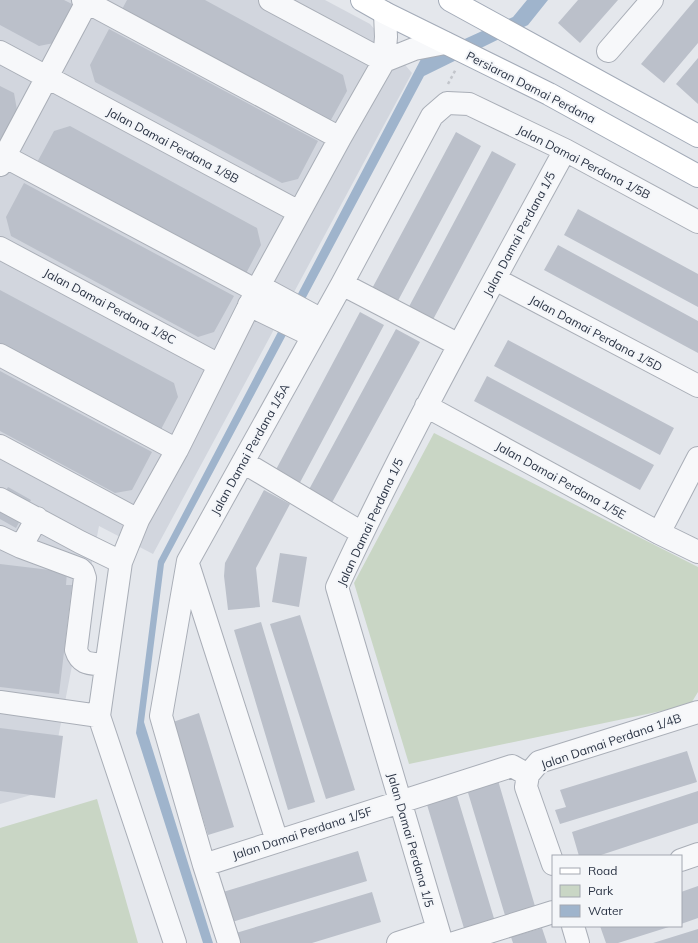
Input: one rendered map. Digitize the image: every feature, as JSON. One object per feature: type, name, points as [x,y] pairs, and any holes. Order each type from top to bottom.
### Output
[{"type":"main road","name":"Persiaran Damai Perdana","points":[[362,0],[385,13],[549,94],[698,176]]},
{"type":"main road","points":[[450,0],[698,136]]},
{"type":"street","points":[[270,0],[384,61],[414,49],[445,43]]},
{"type":"street","points":[[608,51],[652,0]]},
{"type":"street","points":[[312,325],[2,158],[47,77],[86,1],[340,138]]},
{"type":"street","points":[[175,943],[99,716],[121,562],[138,520],[176,450],[255,294],[299,212],[384,61],[386,37],[385,13]]},
{"type":"street","name":"Jalan Damai Perdana 1/8B","points":[[0,52],[299,212]]},
{"type":"street","name":"Jalan Damai Perdana 1/5B","points":[[447,103],[469,104],[564,150],[698,222]]},
{"type":"street","name":"Jalan Damai Perdana 1/5A","points":[[229,943],[204,865],[161,716],[188,561],[243,462],[312,325],[342,284],[432,116],[447,103]]},
{"type":"street","name":"Jalan Damai Perdana 1/5","points":[[444,939],[400,802],[337,587],[362,533],[426,406],[564,150]]},
{"type":"street","name":"Jalan Damai Perdana 1/8C","points":[[0,248],[219,365]]},
{"type":"street","name":"Jalan Damai Perdana 1/5D","points":[[495,279],[698,386]]},
{"type":"street","points":[[342,284],[459,345]]},
{"type":"street","points":[[0,355],[176,450]]},
{"type":"street","name":"Jalan Damai Perdana 1/5E","points":[[426,406],[659,533],[698,552]]},
{"type":"street","points":[[0,446],[138,520]]},
{"type":"street","points":[[659,533],[698,458]]},
{"type":"street","points":[[243,462],[362,533]]},
{"type":"street","points":[[0,499],[121,562]]},
{"type":"street","points":[[21,546],[37,518]]},
{"type":"street","points":[[0,537],[80,569],[84,572],[85,578],[76,650],[78,657],[83,662],[106,665]]},
{"type":"street","points":[[188,561],[277,841]]},
{"type":"street","points":[[0,702],[99,716]]},
{"type":"street","name":"Jalan Damai Perdana 1/4B","points":[[528,776],[539,762],[698,712]]},
{"type":"street","name":"Jalan Damai Perdana 1/5F","points":[[204,865],[512,766],[528,776]]},
{"type":"street","points":[[528,776],[526,787],[552,861]]},
{"type":"street","points":[[682,860],[698,854]]},
{"type":"street","points":[[398,943],[444,939],[552,912]]},
{"type":"street","points":[[572,927],[578,943]]},
{"type":"path","points":[[447,103],[448,83],[465,53]]},
{"type":"shaded area","points":[[0,0],[325,0],[370,24],[412,73],[153,554],[99,526],[48,790],[0,804]]},
{"type":"green space","points":[[434,433],[698,567],[698,692],[690,705],[409,764],[354,583]]},
{"type":"green space","points":[[97,799],[138,943],[0,943],[0,828]]},
{"type":"water","points":[[527,0],[548,0],[528,25],[424,76],[164,564],[144,722],[213,943],[203,943],[136,733],[158,561],[421,59],[513,17]]},
{"type":"building","points":[[0,0],[64,0],[74,5],[54,43],[39,46],[0,25]]},
{"type":"building","points":[[127,0],[205,0],[343,75],[347,91],[327,127],[120,13]]},
{"type":"building","points":[[578,0],[618,0],[580,43],[558,23]]},
{"type":"building","points":[[695,0],[698,0],[698,43],[664,83],[641,64]]},
{"type":"building","points":[[109,29],[318,141],[298,179],[282,183],[95,82],[90,65]]},
{"type":"building","points":[[698,58],[698,104],[676,84]]},
{"type":"building","points":[[0,86],[14,93],[17,110],[0,142]]},
{"type":"building","points":[[70,126],[257,228],[261,245],[242,281],[34,168],[54,131]]},
{"type":"building","points":[[456,132],[481,146],[393,310],[368,296]]},
{"type":"building","points":[[492,151],[516,164],[428,329],[404,316]]},
{"type":"building","points":[[24,183],[234,296],[214,332],[198,337],[11,236],[6,217]]},
{"type":"building","points":[[578,209],[698,274],[698,307],[564,235]]},
{"type":"building","points":[[558,245],[698,321],[698,353],[544,270]]},
{"type":"building","points":[[0,290],[174,383],[178,397],[158,435],[0,351]]},
{"type":"building","points":[[360,312],[384,325],[296,490],[272,477]]},
{"type":"building","points":[[396,329],[420,342],[329,508],[306,495]]},
{"type":"building","points":[[508,340],[674,428],[660,455],[494,366]]},
{"type":"building","points":[[0,371],[152,452],[132,490],[115,493],[0,431]]},
{"type":"building","points":[[487,376],[654,465],[640,490],[474,401]]},
{"type":"building","points":[[8,487],[31,500],[16,528],[0,519],[0,501]]},
{"type":"building","points":[[264,490],[290,504],[256,568],[260,607],[228,610],[224,576],[225,563]]},
{"type":"building","points":[[280,553],[307,557],[299,607],[272,602]]},
{"type":"building","points":[[0,564],[67,572],[66,585],[72,585],[59,694],[0,687]]},
{"type":"building","points":[[300,615],[355,790],[326,799],[270,624]]},
{"type":"building","points":[[261,622],[315,802],[288,810],[234,630]]},
{"type":"building","points":[[199,713],[234,827],[208,835],[173,722]]},
{"type":"building","points":[[0,728],[63,736],[55,798],[0,791]]},
{"type":"building","points":[[687,751],[697,782],[560,824],[555,810],[566,807],[560,790]]},
{"type":"building","points":[[497,777],[537,913],[507,922],[466,786]]},
{"type":"building","points":[[455,789],[496,925],[466,935],[425,798]]},
{"type":"building","points":[[698,791],[698,823],[601,855],[579,855],[572,832]]},
{"type":"building","points":[[358,851],[367,881],[232,922],[223,892]]},
{"type":"building","points":[[698,886],[698,918],[682,924],[682,892]]},
{"type":"building","points":[[372,892],[381,922],[312,943],[239,943],[236,933]]},
{"type":"building","points":[[600,927],[669,927],[618,943],[606,943]]},
{"type":"building","points":[[542,928],[547,943],[513,943],[511,937]]},
{"type":"building","points":[[698,929],[698,943],[653,943]]}]
